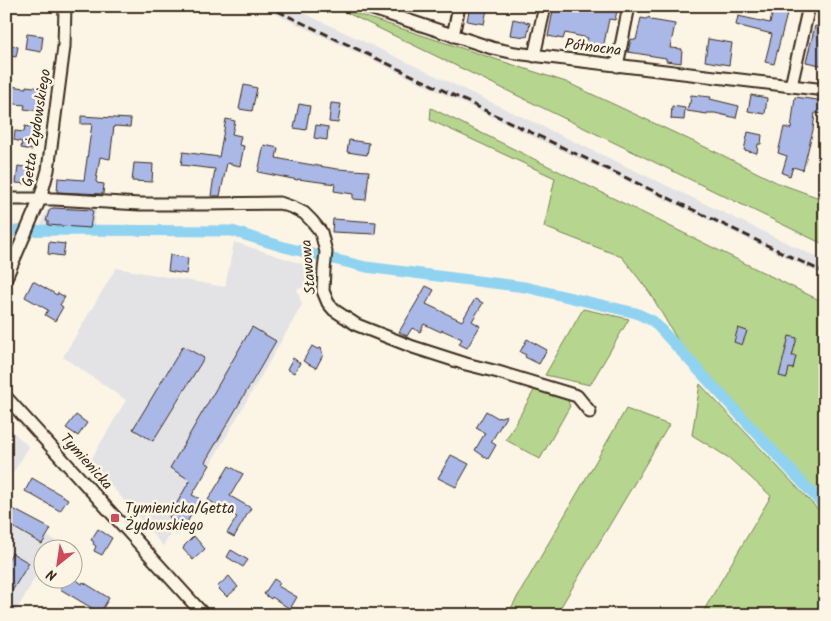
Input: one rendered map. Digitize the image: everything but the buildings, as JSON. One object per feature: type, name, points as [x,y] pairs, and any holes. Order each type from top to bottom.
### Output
[{"type":"street","name":"Getta Żydowskiego","points":[[6,278],[40,199],[48,170],[64,47],[65,6]]},
{"type":"street","points":[[453,36],[459,6]]},
{"type":"street","points":[[534,56],[545,6]]},
{"type":"street","points":[[617,66],[629,6]]},
{"type":"street","points":[[791,86],[809,6]]},
{"type":"street","name":"Północna","points":[[369,7],[453,36],[515,53],[825,90]]},
{"type":"street","name":"Stawowa","points":[[6,200],[40,199],[140,204],[280,203],[294,208],[312,221],[321,232],[326,252],[323,291],[328,303],[334,310],[357,325],[413,347],[577,396],[590,412]]},
{"type":"street","name":"Tymienicka","points":[[6,396],[204,615]]},
{"type":"shaded area","points":[[259,6],[289,6],[825,261],[825,276]]},
{"type":"shaded area","points":[[54,206],[96,210],[93,229],[40,227],[46,211]]},
{"type":"shaded area","points":[[234,242],[315,268],[312,286],[297,289],[302,305],[163,546],[90,461],[126,400],[63,357],[116,268],[225,287]]},
{"type":"shaded area","points":[[6,425],[29,447],[6,484]]},
{"type":"shaded area","points":[[6,513],[51,538],[32,538],[32,583],[14,615],[6,615]]},
{"type":"green space","points":[[335,7],[566,82],[778,183],[825,200],[825,245]]},
{"type":"green space","points":[[431,108],[825,303],[825,502],[689,356],[650,293],[622,257],[544,227],[555,178],[430,120]]},
{"type":"green space","points":[[583,309],[629,319],[590,385],[545,375]]},
{"type":"green space","points":[[700,384],[825,517],[825,615],[701,615],[771,496],[729,458],[692,435]]},
{"type":"green space","points":[[536,387],[567,399],[570,406],[540,459],[506,440]]},
{"type":"green space","points":[[626,409],[669,425],[556,615],[507,615]]},
{"type":"waterway","points":[[6,232],[54,230],[232,231],[284,247],[366,267],[525,287],[636,313],[653,321],[825,507]]},
{"type":"railway","points":[[267,6],[825,273]]},
{"type":"place","name":"Tymienicka/Getta Żydowskiego","points":[[115,518]]}]
